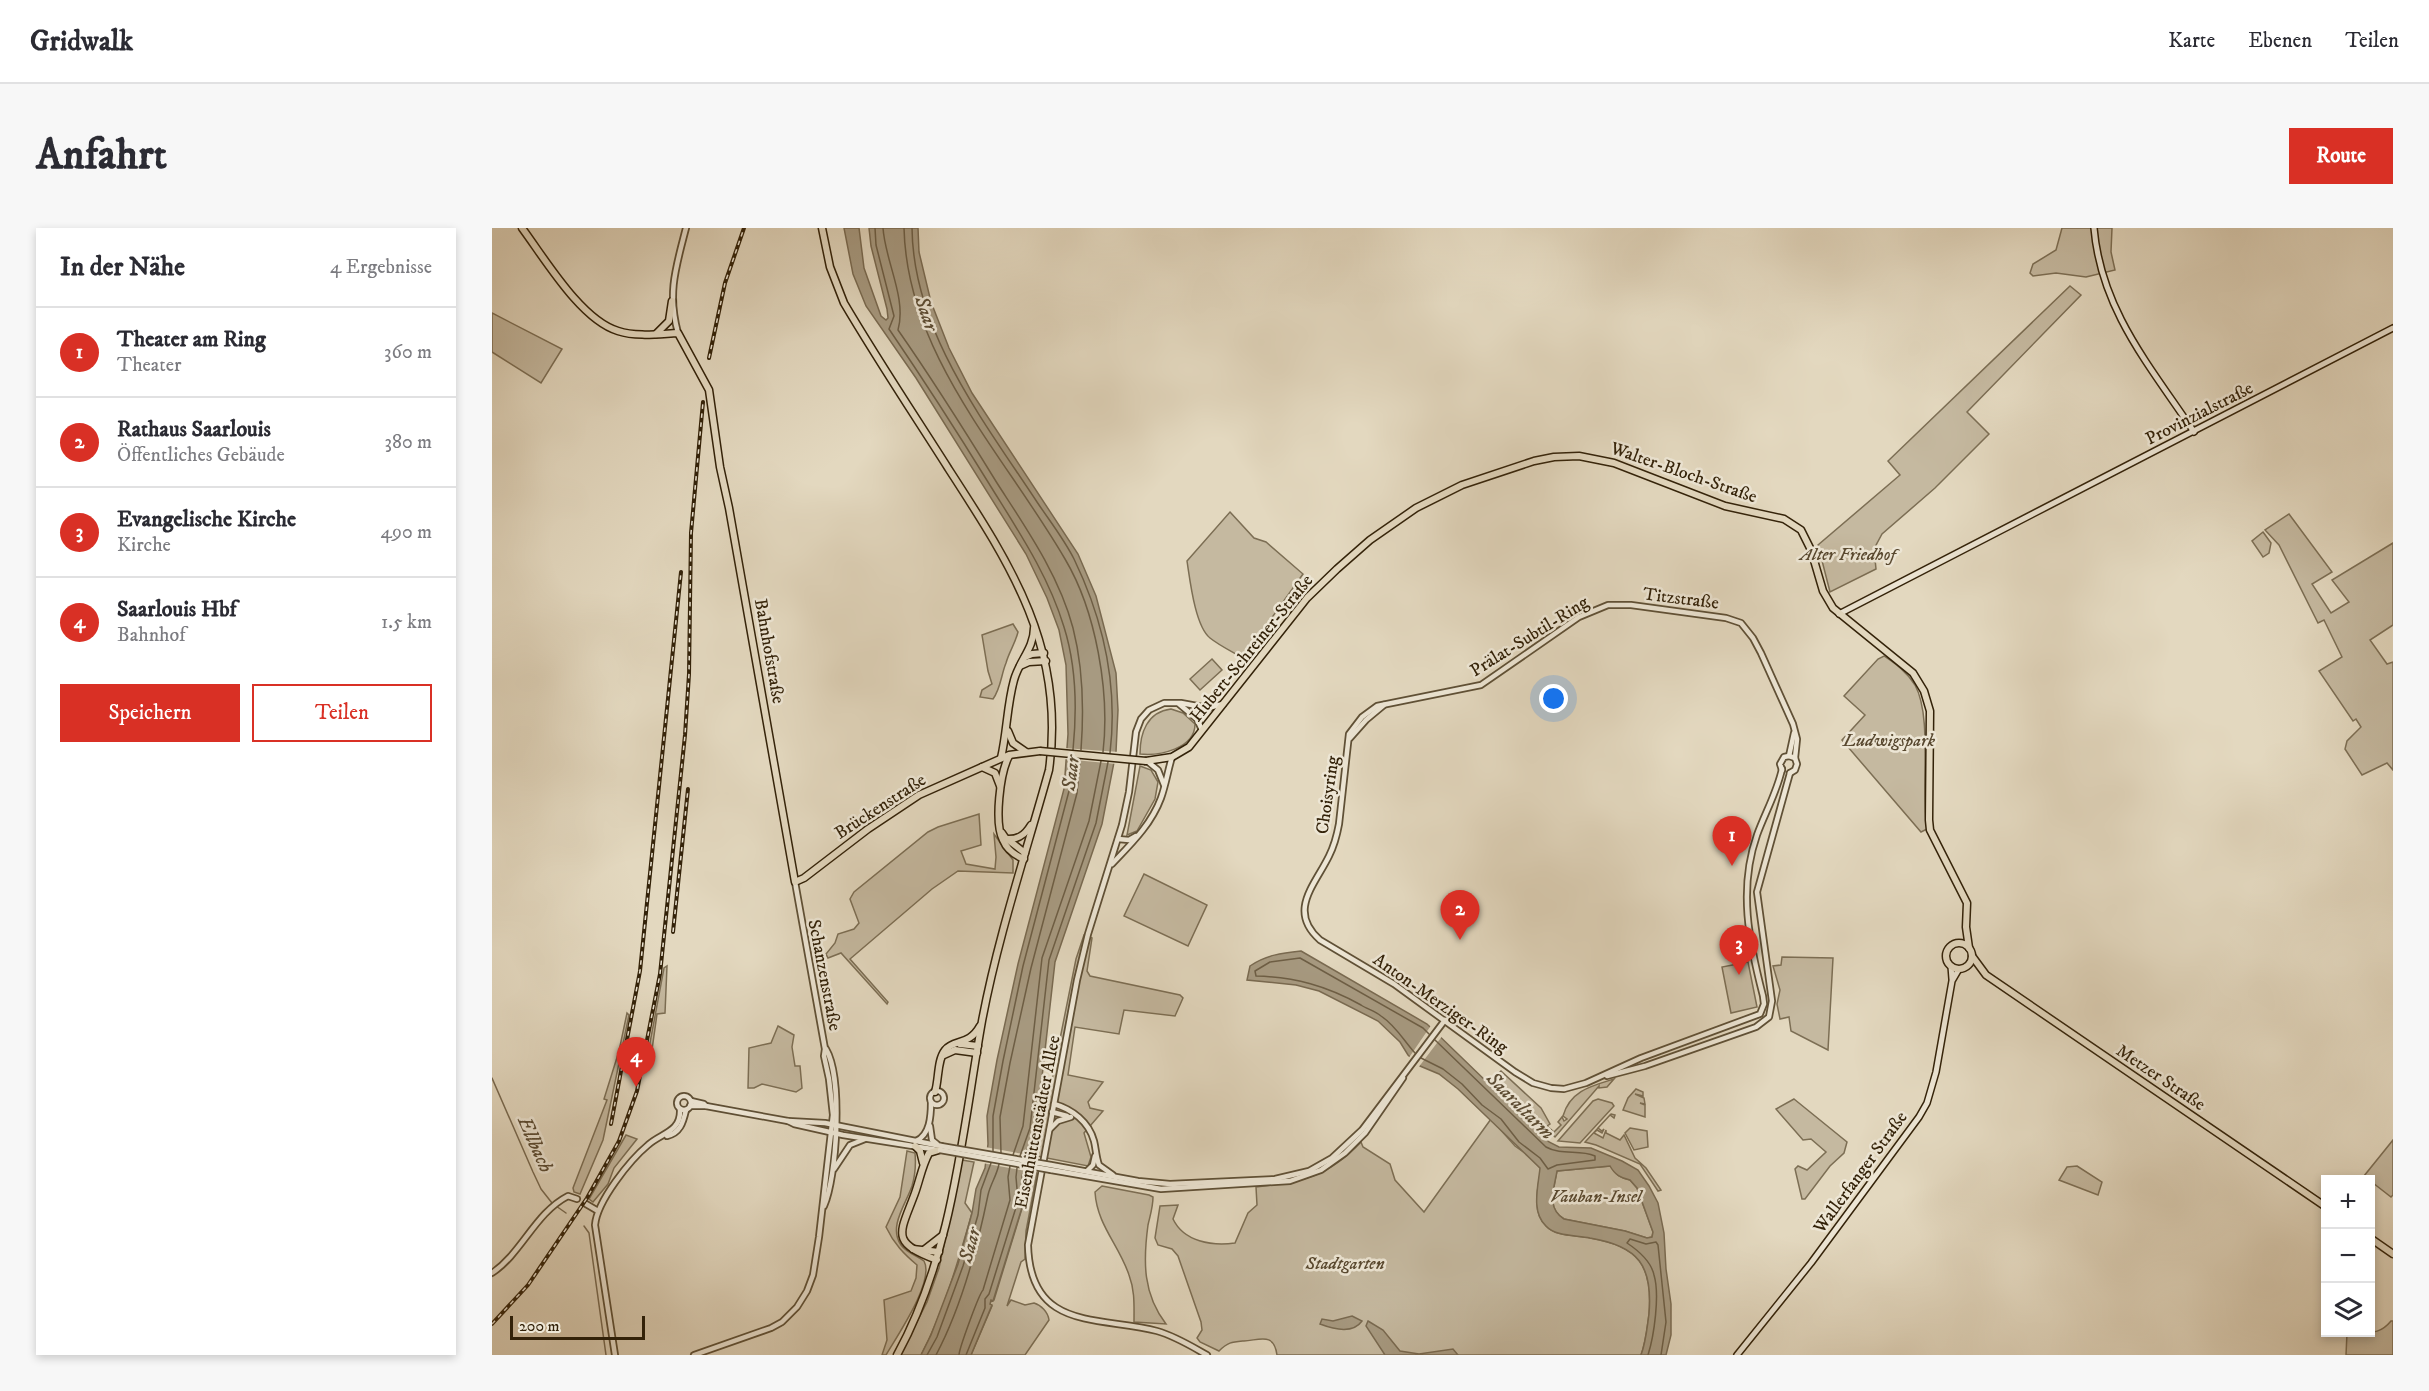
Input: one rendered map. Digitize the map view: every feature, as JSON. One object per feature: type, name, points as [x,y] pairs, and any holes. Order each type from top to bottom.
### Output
[{"type":"main road","points":[[522,228],[584,309],[596,321],[618,331],[678,333]]},
{"type":"main road","points":[[822,228],[830,267],[844,303],[993,538],[1034,621],[1046,661],[1053,710],[1049,770],[1005,926],[982,1020],[938,1256],[921,1305],[897,1355]]},
{"type":"main road","points":[[2094,228],[2099,262],[2108,292],[2122,325],[2194,432]]},
{"type":"main road","points":[[655,334],[669,321],[672,301]]},
{"type":"main road","name":"Provinzialstraße","points":[[1839,614],[2018,524],[2393,328]]},
{"type":"main road","name":"Bahnhofstraße","points":[[678,333],[705,381],[711,401],[716,444],[733,525],[794,879]]},
{"type":"main road","name":"Walter-Bloch-Straße","points":[[1401,518],[1454,489],[1516,466],[1554,457],[1579,456],[1603,460],[1725,506],[1790,521],[1805,535],[1823,591],[1839,614],[1913,673],[1924,690],[1930,711],[1930,830],[1967,903],[1966,927],[1970,948]]},
{"type":"main road","name":"Hubert-Schreiner-Straße","points":[[1040,751],[1147,761],[1172,757],[1189,747],[1307,598],[1345,561],[1401,518]]},
{"type":"main road","points":[[1001,758],[1012,686],[1032,642],[1034,621]]},
{"type":"main road","points":[[1024,658],[1029,654],[1044,653]]},
{"type":"main road","points":[[1018,669],[1024,663],[1046,661]]},
{"type":"main road","points":[[1007,727],[1013,743],[1027,752]]},
{"type":"main road","name":"Brückenstraße","points":[[794,879],[809,873],[919,795],[1009,755],[1040,751]]},
{"type":"main road","points":[[1009,755],[1001,789],[1000,829],[1003,843],[1008,850],[1024,856]]},
{"type":"main road","points":[[982,767],[995,773],[1001,789]]},
{"type":"main road","points":[[1006,839],[1022,836],[1035,820]]},
{"type":"main road","points":[[1000,829],[1006,839],[1024,856]]},
{"type":"main road","points":[[1956,940],[1970,948],[1972,956],[1967,966],[1959,969],[1951,966],[1946,959],[1946,953],[1956,940],[1966,927]]},
{"type":"main road","name":"Metzer Straße","points":[[1972,956],[1981,971]]},
{"type":"main road","name":"Wallerfanger Straße","points":[[1737,1355],[1818,1254],[1928,1103],[1952,981],[1951,966]]},
{"type":"main road","name":"Metzer Straße","points":[[1967,966],[1981,971],[2321,1204]]},
{"type":"main road","name":"Wallerfanger Straße","points":[[1952,981],[1959,969]]},
{"type":"main road","points":[[938,1092],[942,1058],[947,1048],[975,1034],[982,1020]]},
{"type":"main road","points":[[959,1044],[978,1050]]},
{"type":"main road","points":[[942,1058],[947,1052],[955,1050],[978,1050]]},
{"type":"main road","points":[[916,1143],[923,1163]]},
{"type":"main road","points":[[938,1256],[911,1248],[903,1240],[902,1226],[916,1191],[923,1163],[928,1153],[940,1148]]},
{"type":"main road","points":[[924,1249],[943,1235]]},
{"type":"main road","points":[[2375,1241],[2393,1254]]},
{"type":"main road","points":[[911,1248],[924,1249],[938,1256]]},
{"type":"street","points":[[678,333],[672,301],[673,280],[686,228]]},
{"type":"street","name":"Prälat-Subtil-Ring","points":[[1362,717],[1377,706],[1481,686],[1579,617],[1608,605]]},
{"type":"street","name":"Titzstraße","points":[[1608,605],[1630,605],[1738,621],[1753,638],[1794,727],[1797,746],[1795,758]]},
{"type":"street","points":[[1173,702],[1201,708],[1223,704]]},
{"type":"street","points":[[1173,702],[1192,713],[1200,722],[1202,731]]},
{"type":"street","name":"Eisenhüttenstädter Allee","points":[[1173,702],[1164,703],[1149,710],[1141,719],[1136,732],[1129,792],[1118,839],[1082,960],[1053,1104],[1028,1245],[1029,1265],[1036,1283],[1049,1301],[1065,1312],[1092,1322],[1134,1327],[1168,1335],[1207,1355]]},
{"type":"street","name":"Choisyring","points":[[1350,738],[1385,704]]},
{"type":"street","name":"Choisyring","points":[[1312,887],[1336,839],[1349,734],[1362,717]]},
{"type":"street","points":[[1789,756],[1794,727]]},
{"type":"street","points":[[1789,756],[1795,758],[1797,767],[1790,773],[1782,769],[1781,760],[1789,756]]},
{"type":"street","name":"Eisenhüttenstädter Allee","points":[[1110,866],[1141,834],[1155,813],[1172,757]]},
{"type":"street","points":[[1147,761],[1158,770],[1164,788]]},
{"type":"street","name":"Anton-Merziger-Ring","points":[[1604,1076],[1641,1058],[1759,1016],[1764,1004],[1750,942],[1746,896],[1756,837],[1782,769]]},
{"type":"street","name":"Anton-Merziger-Ring","points":[[1312,887],[1304,906],[1304,915],[1314,934],[1394,984],[1443,1023],[1515,1072],[1533,1083],[1564,1089],[1645,1066],[1756,1027],[1766,1021],[1772,1001],[1757,892],[1790,773]]},
{"type":"street","points":[[1118,839],[1129,840],[1141,834]]},
{"type":"street","name":"Bahnhofstraße","points":[[794,879],[798,905]]},
{"type":"street","name":"Schanzenstraße","points":[[798,905],[825,1049],[834,1077],[833,1142]]},
{"type":"street","points":[[1051,1168],[1175,1185],[1275,1179],[1298,1174],[1332,1158],[1362,1130],[1396,1082],[1411,1067],[1443,1023]]},
{"type":"street","points":[[788,1121],[834,1124],[940,1148],[1161,1189],[1234,1186],[1290,1181],[1311,1175],[1333,1163],[1365,1133],[1403,1076]]},
{"type":"street","points":[[615,1355],[596,1225],[598,1211],[606,1194],[637,1157],[649,1144],[663,1137],[678,1122],[683,1110],[691,1104],[706,1106],[788,1121],[843,1135],[916,1143],[922,1138],[929,1123],[931,1095],[938,1092],[944,1101],[937,1105],[931,1115]]},
{"type":"street","points":[[683,1110],[676,1104],[678,1098],[686,1096],[691,1104]]},
{"type":"street","points":[[932,1102],[937,1105]]},
{"type":"street","points":[[1053,1104],[1063,1107],[1088,1128],[1097,1161],[1102,1169],[1121,1178]]},
{"type":"street","points":[[1052,1112],[1078,1118]]},
{"type":"street","points":[[1048,1131],[1058,1121],[1071,1117]]},
{"type":"street","points":[[929,1123],[932,1140],[940,1148]]},
{"type":"street","points":[[830,1177],[836,1162],[850,1145],[871,1138]]},
{"type":"street","points":[[823,1209],[830,1177],[833,1142]]},
{"type":"street","points":[[694,1355],[771,1328],[791,1314],[802,1300],[810,1284],[833,1142]]},
{"type":"street","points":[[1086,1172],[1093,1165],[1095,1150]]},
{"type":"street","points":[[492,1273],[505,1262],[525,1236],[556,1205],[568,1196],[576,1199]]},
{"type":"street","points":[[586,1204],[598,1211]]},
{"type":"green space","points":[[2062,228],[2112,228],[2111,252],[2115,270],[2086,277],[2056,273],[2033,276],[2030,273],[2033,264],[2056,250]]},
{"type":"green space","name":"Alter Friedhof","points":[[2070,286],[2081,295],[1967,412],[1989,434],[1935,488],[1882,534],[1874,549],[1876,569],[1830,592],[1818,545],[1900,475],[1888,461]]},
{"type":"green space","points":[[492,313],[562,349],[541,383],[492,352]]},
{"type":"green space","points":[[1230,512],[1254,538],[1266,542],[1303,574],[1243,658],[1210,638],[1200,624],[1187,561]]},
{"type":"green space","points":[[2289,514],[2332,572],[2312,584],[2331,613],[2349,602],[2332,580],[2393,543],[2393,625],[2370,640],[2387,664],[2393,662],[2393,770],[2387,763],[2362,775],[2345,749],[2347,741],[2361,727],[2356,719],[2353,721],[2319,671],[2342,657],[2324,620],[2318,623],[2279,545],[2265,530]]},
{"type":"green space","points":[[2263,532],[2271,543],[2269,553],[2263,557],[2252,541]]},
{"type":"green space","points":[[1013,624],[1018,632],[998,690],[993,699],[980,697],[982,690],[992,684],[982,635]]},
{"type":"green space","name":"Ludwigspark","points":[[1884,656],[1908,676],[1915,685],[1920,699],[1925,734],[1927,829],[1921,832],[1842,740],[1865,715],[1844,696],[1878,659]]},
{"type":"green space","points":[[1212,659],[1222,670],[1200,690],[1190,679]]},
{"type":"green space","points":[[1171,709],[1183,713],[1195,724],[1189,740],[1166,752],[1140,754],[1141,739],[1146,725],[1156,714]]},
{"type":"green space","points":[[1140,766],[1151,770],[1158,782],[1155,799],[1137,831],[1127,835]]},
{"type":"green space","points":[[979,814],[981,845],[961,851],[966,864],[995,869],[994,834],[1013,860],[1013,873],[958,871],[932,889],[850,959],[888,1002],[887,1004],[841,953],[828,958],[826,954],[835,943],[838,934],[854,929],[859,923],[850,899],[854,892],[928,832]]},
{"type":"green space","points":[[1144,874],[1207,905],[1188,946],[1124,916]]},
{"type":"green space","points":[[1084,935],[1092,938],[1087,971],[1090,976],[1180,995],[1183,998],[1175,1016],[1124,1010],[1119,1034],[1075,1027],[1068,1075],[1103,1082],[1088,1102],[1090,1108],[1103,1111],[1084,1133],[1091,1157],[1088,1166],[1026,1154],[1036,1130],[1039,1108],[1048,1099],[1076,959]]},
{"type":"green space","points":[[1782,957],[1833,958],[1828,1050],[1791,1031],[1789,1017],[1780,1019],[1777,1004],[1780,990],[1773,966],[1781,965]]},
{"type":"green space","points":[[1748,962],[1757,1007],[1731,1013],[1722,967]]},
{"type":"green space","points":[[667,966],[665,1013],[657,1014],[650,1064],[646,1064],[664,968]]},
{"type":"green space","points":[[627,1013],[629,1015],[603,1140],[580,1194],[574,1192],[573,1188],[607,1100],[604,1099],[619,1051]]},
{"type":"green space","points":[[778,1026],[794,1035],[792,1047],[795,1066],[800,1066],[802,1088],[796,1092],[762,1084],[748,1088],[749,1048],[771,1043]]},
{"type":"green space","points":[[1501,1071],[1541,1108],[1550,1124],[1547,1126],[1554,1132],[1561,1125],[1558,1122],[1562,1117],[1564,1121],[1567,1119],[1563,1116],[1566,1108],[1576,1095],[1590,1087],[1614,1079],[1607,1087],[1599,1088],[1599,1086],[1555,1137],[1496,1080],[1496,1075]]},
{"type":"green space","points":[[1636,1089],[1643,1092],[1643,1096],[1635,1094],[1644,1098],[1645,1104],[1640,1103],[1645,1105],[1645,1117],[1623,1110],[1628,1098]]},
{"type":"green space","points":[[1598,1099],[1612,1103],[1614,1106],[1580,1143],[1558,1141],[1593,1101]]},
{"type":"green space","points":[[1794,1099],[1847,1142],[1844,1153],[1830,1166],[1805,1199],[1802,1199],[1795,1169],[1798,1166],[1807,1170],[1826,1152],[1811,1139],[1803,1140],[1776,1109]]},
{"type":"green space","name":"Stadtgarten","points":[[1491,1119],[1515,1146],[1541,1169],[1537,1191],[1538,1214],[1550,1230],[1620,1246],[1639,1261],[1645,1271],[1650,1297],[1647,1330],[1641,1355],[1277,1355],[1273,1343],[1265,1339],[1233,1342],[1219,1351],[1200,1342],[1197,1338],[1202,1330],[1201,1322],[1178,1256],[1172,1249],[1158,1245],[1155,1238],[1160,1206],[1178,1205],[1173,1219],[1184,1233],[1191,1237],[1208,1243],[1235,1243],[1248,1213],[1257,1205],[1256,1187],[1287,1183],[1313,1176],[1337,1163],[1361,1142],[1363,1147],[1390,1164],[1395,1180],[1424,1212]]},
{"type":"green space","points":[[1598,1128],[1602,1131],[1604,1129],[1602,1133],[1597,1130],[1594,1133],[1603,1138],[1606,1130],[1606,1133],[1620,1140],[1624,1135],[1635,1158],[1646,1168],[1661,1190],[1658,1191],[1640,1164],[1585,1142]]},
{"type":"green space","points":[[1630,1128],[1647,1131],[1648,1147],[1634,1150],[1625,1133]]},
{"type":"green space","points":[[626,1135],[637,1139],[614,1168],[608,1184],[593,1202],[589,1199]]},
{"type":"green space","points":[[2393,1140],[2393,1195],[2391,1197],[2375,1185],[2375,1175],[2365,1175]]},
{"type":"green space","points":[[907,1151],[915,1153],[915,1170],[912,1186],[899,1215],[897,1238],[906,1250],[924,1261],[926,1270],[920,1295],[886,1355],[882,1355],[887,1340],[884,1300],[911,1291],[916,1278],[917,1265],[892,1239],[886,1227],[900,1197]]},
{"type":"green space","points":[[962,1160],[974,1162],[965,1203],[972,1213],[956,1268],[944,1304],[921,1355],[900,1355],[927,1302],[939,1268]]},
{"type":"green space","name":"Vauban-Insel","points":[[1611,1166],[1616,1174],[1630,1180],[1637,1188],[1653,1232],[1652,1237],[1647,1238],[1625,1231],[1564,1219],[1555,1210],[1553,1191],[1557,1171]]},
{"type":"green space","points":[[2077,1166],[2102,1182],[2098,1195],[2059,1180],[2067,1167]]},
{"type":"green space","points":[[1023,1170],[1037,1173],[1026,1231],[1025,1259],[1021,1262],[1007,1306],[1011,1300],[1025,1305],[1034,1303],[1044,1309],[1049,1320],[1025,1355],[971,1355],[992,1306],[991,1300],[994,1300],[1024,1202]]},
{"type":"green space","points":[[1102,1186],[1153,1197],[1146,1239],[1146,1277],[1158,1313],[1166,1324],[1134,1322],[1131,1281],[1125,1264],[1104,1225],[1097,1204],[1095,1192]]},
{"type":"green space","points":[[2393,1321],[2393,1355],[2346,1355],[2347,1337],[2375,1337],[2375,1331]]},
{"type":"water","name":"Saar","points":[[844,228],[859,228],[864,268],[881,316],[886,320],[888,318],[887,309],[871,246],[869,228],[918,228],[919,252],[931,302],[949,348],[972,393],[1078,554],[1096,596],[1116,673],[1118,710],[1116,752],[1102,824],[1055,962],[1036,1130],[1027,1150],[1022,1177],[1024,1201],[993,1301],[991,1300],[992,1305],[971,1355],[921,1355],[958,1264],[976,1189],[985,1168],[988,1144],[987,1116],[997,1060],[1018,964],[1064,789],[1068,734],[1066,665],[1059,630],[1026,554],[916,378],[866,306],[853,274]]},
{"type":"water","name":"Saaraltarm","points":[[1301,951],[1427,1024],[1549,1142],[1559,1147],[1591,1148],[1638,1170],[1658,1203],[1664,1233],[1671,1304],[1671,1335],[1666,1355],[1641,1355],[1647,1330],[1650,1297],[1645,1271],[1639,1261],[1620,1246],[1550,1230],[1538,1214],[1537,1191],[1540,1168],[1458,1089],[1439,1074],[1420,1066],[1378,1021],[1319,991],[1296,985],[1247,980],[1250,966],[1256,962],[1274,955]],"holes":[[[1610,1166],[1619,1176],[1630,1180],[1637,1188],[1653,1232],[1652,1237],[1647,1238],[1625,1231],[1564,1219],[1558,1215],[1553,1204],[1557,1171]]]},
{"type":"water","points":[[1352,1316],[1362,1321],[1353,1328],[1337,1329],[1320,1324],[1322,1319],[1333,1321]]},
{"type":"water","points":[[1368,1321],[1383,1330],[1400,1351],[1419,1354],[1453,1349],[1458,1355],[1385,1355],[1366,1326]]},
{"type":"pier","points":[[1064,748],[1119,752],[1117,764],[1063,759]]},
{"type":"pier","points":[[1432,1024],[1443,1035],[1418,1068],[1408,1059]]},
{"type":"pier","points":[[985,1147],[1029,1155],[1026,1171],[982,1163]]},
{"type":"waterway","name":"Ellbach","points":[[492,1078],[541,1189],[552,1203]]},
{"type":"waterway","name":"Ellbach","points":[[556,1206],[566,1213]]},
{"type":"waterway","name":"Ellbach","points":[[584,1226],[589,1233],[606,1355]]},
{"type":"railway","points":[[709,358],[725,283],[744,228]]},
{"type":"railway","points":[[492,1324],[528,1285],[587,1198],[619,1141],[637,1091],[660,974],[685,735],[689,674],[691,533],[703,402]]},
{"type":"railway","points":[[611,1124],[640,971],[681,572]]},
{"type":"railway","points":[[673,932],[688,789]]},
{"type":"place","name":"Theater am Ring","points":[[1732,866]]},
{"type":"place","name":"Rathaus Saarlouis","points":[[1460,940]]},
{"type":"place","name":"Evangelische Kirche","points":[[1739,975]]},
{"type":"place","name":"Saarlouis Hbf","points":[[636,1087]]}]
